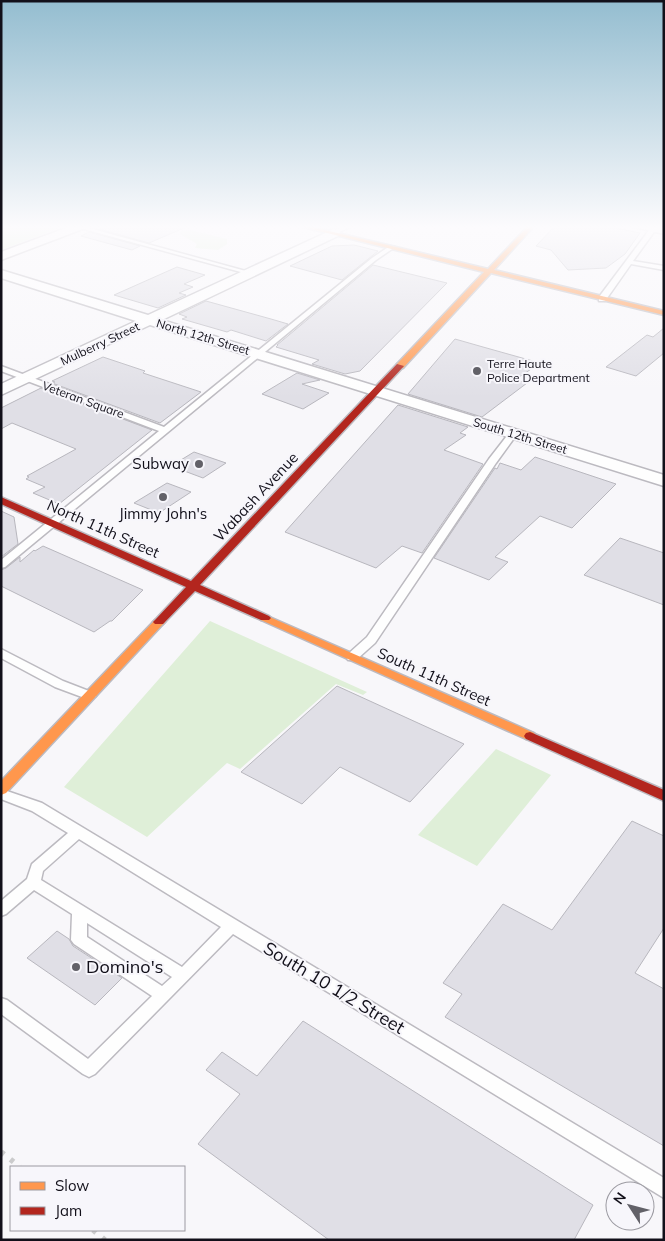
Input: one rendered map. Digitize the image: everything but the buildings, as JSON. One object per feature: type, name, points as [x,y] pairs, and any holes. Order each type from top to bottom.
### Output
[{"type":"main road","name":"Wabash Avenue","points":[[1,792],[477,283]]},
{"type":"main road","points":[[537,283],[664,314]]},
{"type":"main road","name":"North 11th Street","points":[[1,500],[193,586]]},
{"type":"main road","name":"South 11th Street","points":[[193,586],[664,796]]},
{"type":"street","name":"North 12th Street","points":[[30,283],[376,391]]},
{"type":"street","name":"Mulberry Street","points":[[1,390],[229,283]]},
{"type":"street","name":"South 12th Street","points":[[376,391],[664,481]]},
{"type":"lane","points":[[1,565],[260,355],[346,283]]},
{"type":"lane","points":[[602,299],[613,283]]},
{"type":"lane","name":"Veteran Square","points":[[1,368],[166,431]]},
{"type":"lane","points":[[352,658],[372,640],[492,461],[513,434]]},
{"type":"lane","points":[[1,653],[59,684],[90,696]]},
{"type":"lane","name":"South 10 1/2 Street","points":[[1,792],[37,807],[664,1189]]},
{"type":"lane","points":[[1,910],[33,882],[37,868],[78,832]]},
{"type":"lane","points":[[33,882],[183,976]]},
{"type":"lane","points":[[79,911],[78,940],[163,995]]},
{"type":"lane","points":[[1,1005],[89,1069],[232,926]]},
{"type":"green space","points":[[210,621],[367,692],[363,695],[336,684],[240,769],[227,763],[147,837],[64,787]]},
{"type":"green space","points":[[496,749],[551,775],[477,866],[418,835]]},
{"type":"railway","points":[[1,1152],[19,1166]]},
{"type":"railway","points":[[94,1231],[105,1240]]},
{"type":"traffic: slow","points":[[400,366],[478,283]]},
{"type":"traffic: slow","points":[[539,283],[664,313]]},
{"type":"traffic: slow","points":[[265,618],[530,736]]},
{"type":"traffic: slow","points":[[1,790],[159,622]]},
{"type":"traffic: jam","points":[[159,622],[400,366]]},
{"type":"traffic: jam","points":[[1,500],[265,618]]},
{"type":"traffic: jam","points":[[530,736],[664,796]]},
{"type":"place","name":"Terre Haute Police Department","points":[[477,371]]},
{"type":"place","name":"Subway","points":[[199,464]]},
{"type":"place","name":"Jimmy John's","points":[[163,497]]},
{"type":"place","name":"Domino's","points":[[76,967]]}]
